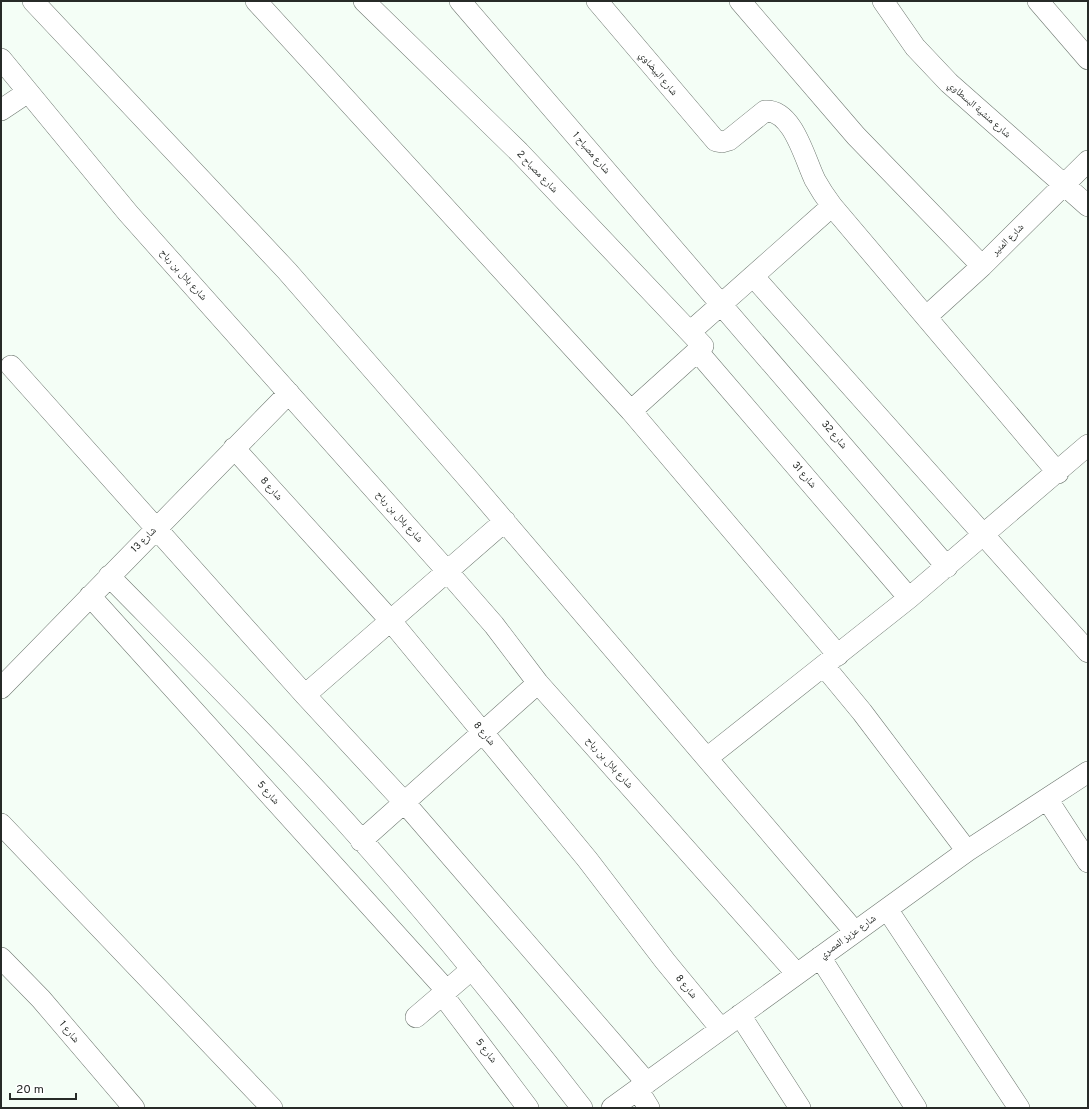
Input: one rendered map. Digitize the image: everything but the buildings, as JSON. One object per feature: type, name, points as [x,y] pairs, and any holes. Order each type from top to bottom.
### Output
[{"type":"street","points":[[33,1],[287,272],[505,521],[855,932]]},
{"type":"street","points":[[256,1],[631,411],[831,660],[862,712],[967,851]]},
{"type":"street","name":"شارع مصباح 2","points":[[364,1],[519,152],[697,344]]},
{"type":"street","name":"شارع مصباح 1","points":[[460,1],[721,304]]},
{"type":"street","name":"شارع البيضاوي","points":[[597,1],[711,137],[716,141],[722,142],[729,140],[765,111],[776,112],[781,115],[799,140],[816,182],[832,206]]},
{"type":"street","points":[[740,1],[856,136],[982,266]]},
{"type":"street","name":"شارع منشية البسطاوي","points":[[884,1],[915,48],[949,84],[1065,184],[1088,206]]},
{"type":"street","points":[[1038,1],[1088,59]]},
{"type":"street","name":"شارع بلال بن رباح","points":[[1,59],[128,213],[447,571],[494,625],[538,683],[797,974]]},
{"type":"street","points":[[1,110],[28,92]]},
{"type":"street","name":"شارع المنير","points":[[926,317],[982,266],[1088,161]]},
{"type":"street","points":[[631,411],[697,344],[721,304],[832,206],[1058,473]]},
{"type":"street","points":[[753,276],[1088,652]]},
{"type":"street","name":"شارع 32","points":[[721,304],[947,567]]},
{"type":"street","name":"شارع 31","points":[[697,344],[909,598]]},
{"type":"street","points":[[11,366],[305,695],[404,802],[642,1086],[649,1108]]},
{"type":"street","name":"شارع 13","points":[[1,688],[289,393]]},
{"type":"street","name":"شارع 8","points":[[234,448],[390,620],[587,859],[665,962],[721,1029]]},
{"type":"street","points":[[707,758],[909,598],[1087,449]]},
{"type":"street","points":[[305,695],[505,521]]},
{"type":"street","points":[[109,576],[294,766],[361,841],[472,969],[582,1108]]},
{"type":"street","name":"شارع 5","points":[[90,596],[444,993],[528,1108]]},
{"type":"street","points":[[361,841],[538,683]]},
{"type":"street","name":"شارع عزيز المصري","points":[[612,1108],[967,851],[1088,772]]},
{"type":"street","points":[[1047,799],[1088,862]]},
{"type":"street","points":[[1,824],[272,1108]]},
{"type":"street","points":[[887,909],[1020,1108]]},
{"type":"street","points":[[820,957],[916,1108]]},
{"type":"street","name":"شارع 1","points":[[1,958],[41,999],[134,1108]]},
{"type":"street","points":[[416,1017],[472,969]]},
{"type":"street","points":[[740,1015],[800,1108]]}]
